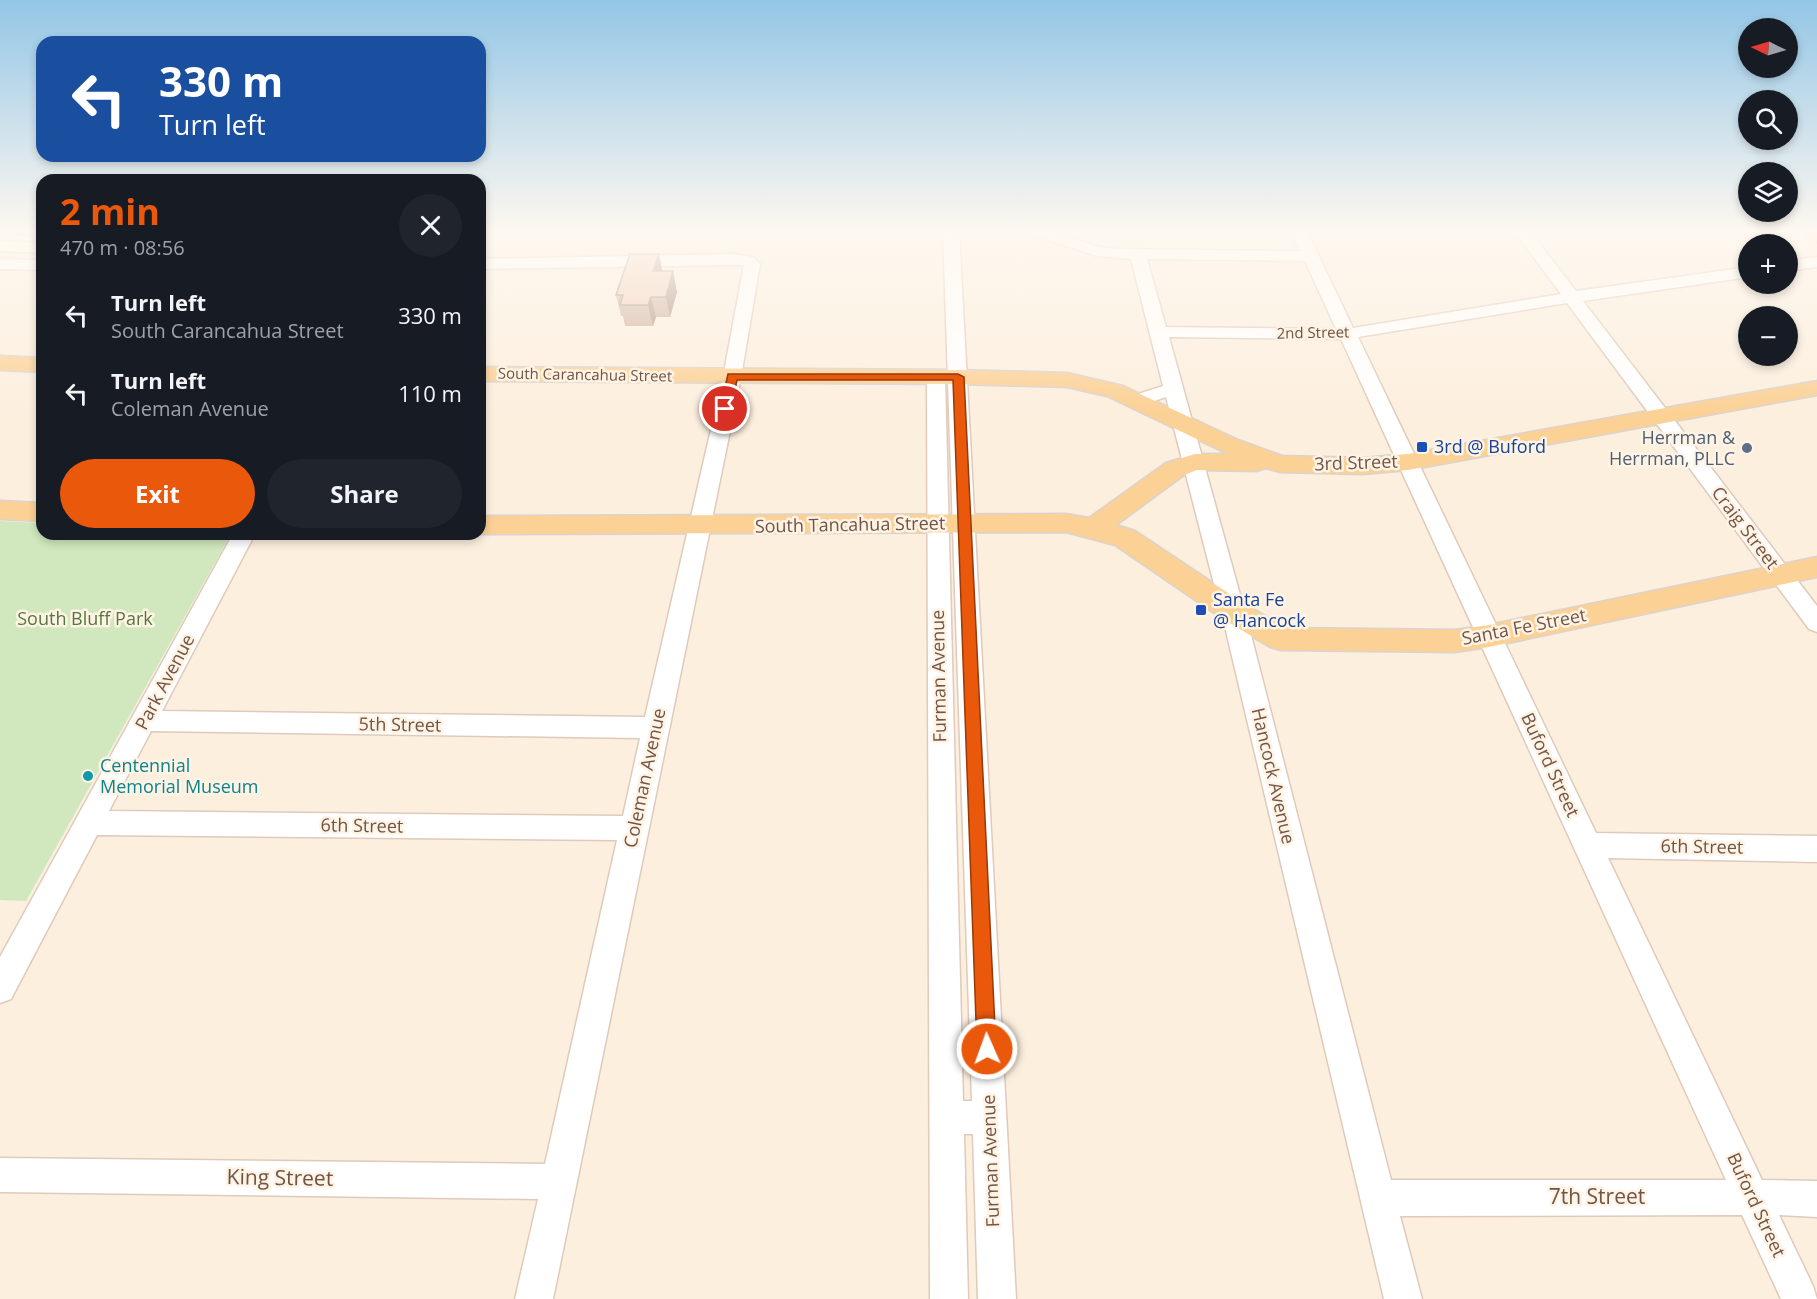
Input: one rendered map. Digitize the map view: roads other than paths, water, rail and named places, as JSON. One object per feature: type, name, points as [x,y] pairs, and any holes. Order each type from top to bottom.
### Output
[{"type":"main road","points":[[0,363],[36,364]]},
{"type":"main road","name":"South Carancahua Street","points":[[486,374],[1067,380],[1115,391],[1184,424]]},
{"type":"main road","name":"3rd Street","points":[[1184,424],[1229,446],[1280,464],[1364,466],[1408,462],[1817,388]]},
{"type":"main road","points":[[1094,528],[1175,469],[1195,462],[1280,464]]},
{"type":"main road","points":[[0,510],[36,512]]},
{"type":"main road","name":"South Tancahua Street","points":[[486,525],[1066,523],[1094,528],[1125,538],[1233,611]]},
{"type":"main road","name":"Santa Fe Street","points":[[1233,611],[1281,639],[1455,641],[1489,636],[1817,567]]},
{"type":"street","name":"Coleman Avenue","points":[[534,1299],[732,377],[747,292]]},
{"type":"street","name":"Furman Avenue","points":[[949,292],[947,377],[937,524],[949,1299]]},
{"type":"street","name":"Hancock Avenue","points":[[1148,292],[1172,389],[1195,462],[1233,611],[1403,1299]]},
{"type":"street","name":"Buford Street","points":[[1327,292],[1800,1299]]},
{"type":"street","name":"Craig Street","points":[[1568,292],[1780,574],[1815,617]]},
{"type":"street","name":"2nd Street","points":[[1160,332],[1347,334],[1610,292]]},
{"type":"street","name":"Furman Avenue","points":[[947,377],[965,523],[997,1299]]},
{"type":"street","points":[[1136,401],[1172,389]]},
{"type":"street","name":"Park Avenue","points":[[0,988],[241,540]]},
{"type":"street","points":[[1242,647],[1281,639]]},
{"type":"street","name":"5th Street","points":[[145,721],[655,728]]},
{"type":"street","points":[[940,771],[975,772]]},
{"type":"street","name":"6th Street","points":[[90,823],[634,828]]},
{"type":"street","name":"6th Street","points":[[1587,845],[1817,849]]},
{"type":"street","points":[[946,1117],[989,1118]]},
{"type":"street","name":"King Street","points":[[0,1175],[560,1182]]},
{"type":"street","name":"7th Street","points":[[1378,1198],[1753,1197],[1817,1199]]},
{"type":"place","name":"3rd @ Buford","points":[[1422,447]]},
{"type":"place","name":"Herrman & Herrman, PLLC","points":[[1747,448]]},
{"type":"place","name":"Santa Fe @ Hancock","points":[[1201,610]]},
{"type":"place","name":"Centennial Memorial Museum","points":[[88,776]]},
{"type":"park label","name":"South Bluff Park","points":[[85,619]]}]
